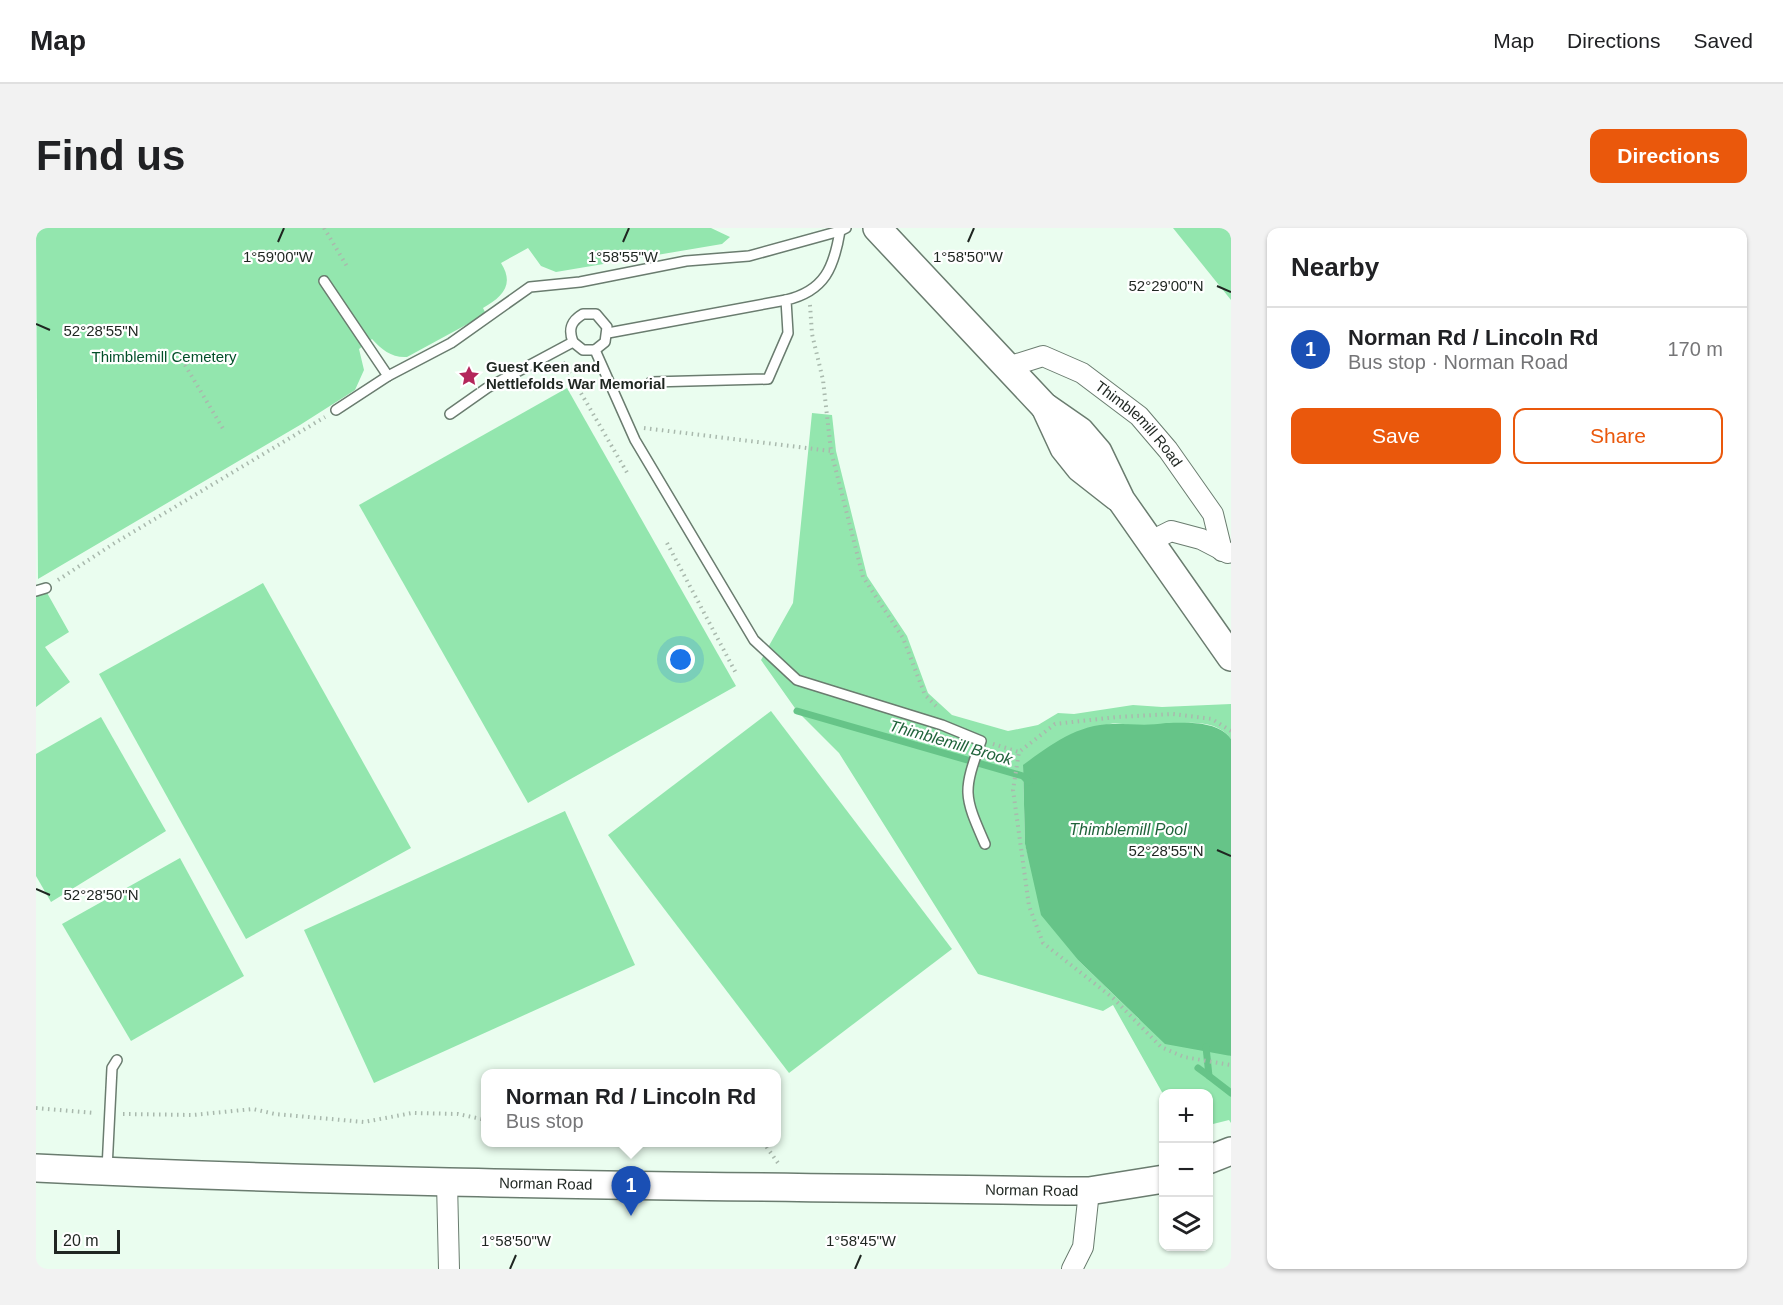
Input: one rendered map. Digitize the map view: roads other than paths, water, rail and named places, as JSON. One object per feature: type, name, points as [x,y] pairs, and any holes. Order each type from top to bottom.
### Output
[{"type":"street","points":[[877,228],[1044,406],[1080,431],[1098,452],[1121,500],[1182,591],[1231,657]]},
{"type":"street","name":"Thimblemill Road","points":[[1008,367],[1043,356],[1082,373],[1139,416],[1168,450],[1213,514],[1227,552]]},
{"type":"street","points":[[1151,542],[1171,531],[1201,539],[1227,552]]},
{"type":"street","points":[[1213,1158],[1231,1151]]},
{"type":"street","name":"Norman Road","points":[[36,1168],[447,1182],[1089,1191],[1159,1180]]},
{"type":"street","points":[[447,1182],[449,1269]]},
{"type":"street","points":[[1072,1269],[1085,1237],[1089,1191]]},
{"type":"lane","points":[[336,410],[388,376],[451,343],[530,288],[580,282],[686,261],[749,256],[843,230],[835,262],[829,273],[799,297],[608,333]]},
{"type":"lane","points":[[324,281],[388,376]]},
{"type":"lane","points":[[651,382],[768,379],[788,333],[786,300]]},
{"type":"lane","points":[[589,313],[600,317],[608,333],[605,342],[595,350],[583,350],[573,342],[570,328],[573,322],[583,314],[589,313]]},
{"type":"lane","points":[[450,414],[488,388],[573,342]]},
{"type":"lane","points":[[595,350],[628,426],[754,640],[797,680],[942,725],[981,741],[969,776],[967,802],[985,844]]},
{"type":"lane","points":[[107,1171],[112,1068],[117,1060]]},
{"type":"water","name":"Thimblemill Pool","points":[[1166,723],[1210,726],[1218,728],[1231,739],[1231,1056],[1165,1044],[1079,961],[1041,915],[1025,844],[1023,765],[1054,743],[1089,727]]},
{"type":"waterway","name":"Thimblemill Brook","points":[[797,711],[1023,776],[1029,782]]},
{"type":"waterway","name":"Thimblemill Brook","points":[[1206,1047],[1209,1076],[1231,1093]]},
{"type":"waterway","name":"Thimblemill Brook","points":[[1198,1068],[1209,1076]]},
{"type":"place","name":"Guest Keen and Nettlefolds War Memorial","points":[[469,376]]},
{"type":"place","name":"Norman Rd / Lincoln Rd","points":[[631,1216]]},
{"type":"park label","name":"Thimblemill Cemetery","points":[[164,357]]}]
